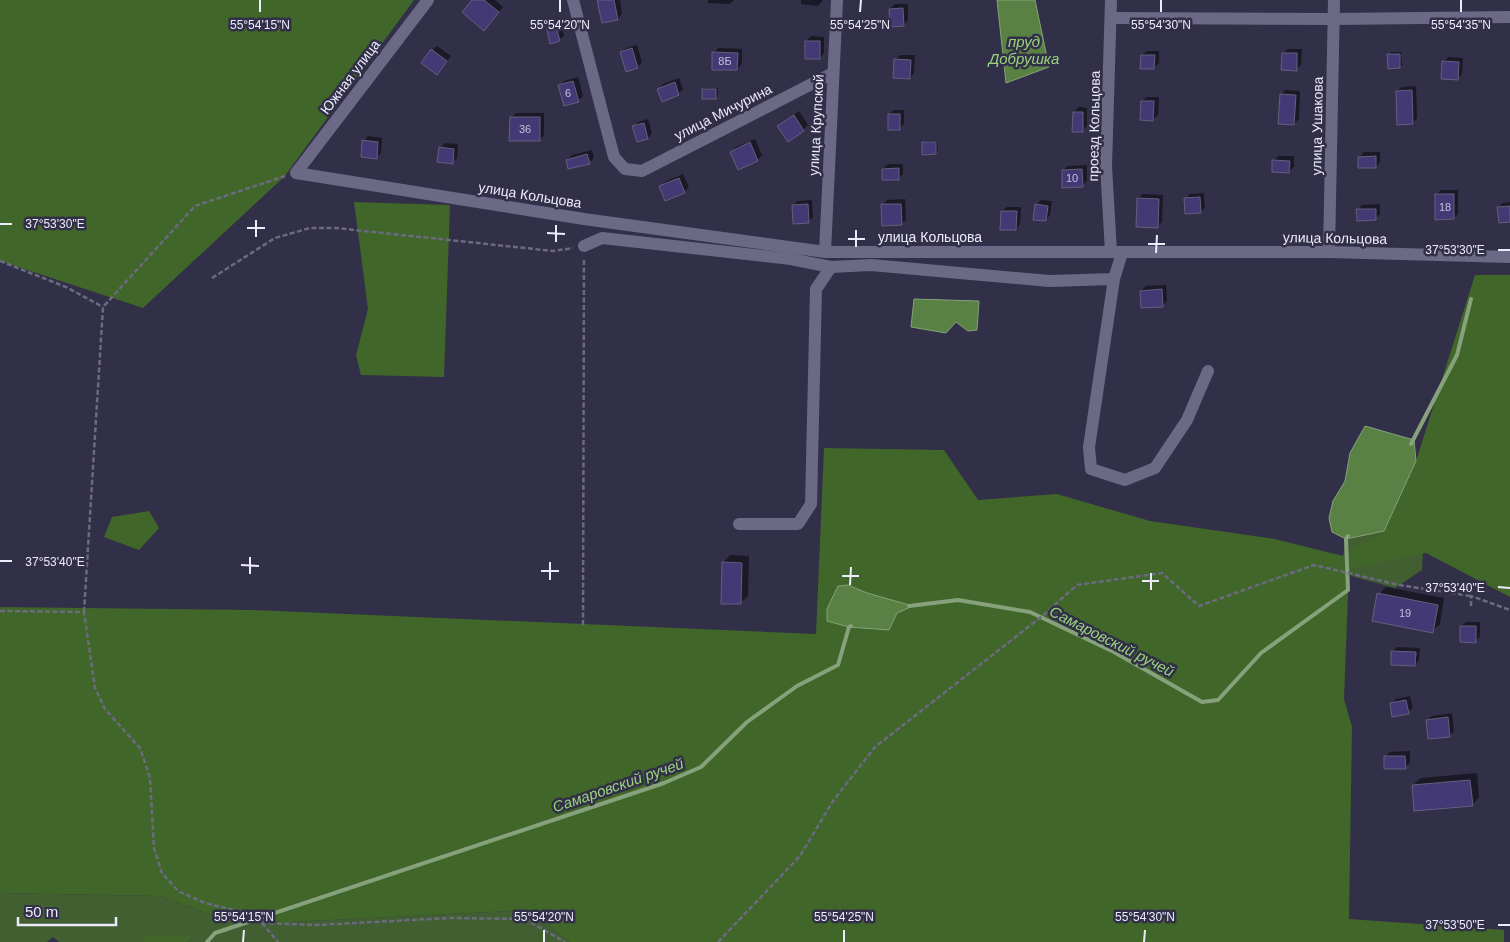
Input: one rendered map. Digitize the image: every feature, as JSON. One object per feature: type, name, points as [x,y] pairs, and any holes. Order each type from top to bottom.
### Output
[{"type":"street","name":"Южная улица","points":[[296,172],[428,0]]},
{"type":"street","name":"улица Мичурина","points":[[573,0],[614,156],[625,169],[642,171],[833,73]]},
{"type":"street","name":"улица Крупской","points":[[825,252],[837,0]]},
{"type":"street","name":"проезд Кольцова","points":[[1111,0],[1112,18],[1106,166],[1116,253]]},
{"type":"street","name":"улица Ушакова","points":[[1329,252],[1334,0]]},
{"type":"street","points":[[1112,18],[1334,19],[1510,17]]},
{"type":"street","name":"улица Кольцова","points":[[296,172],[584,219],[825,252],[1329,252],[1510,257]]},
{"type":"street","points":[[584,246],[602,238],[791,259],[831,267],[871,265],[1049,281],[1114,279]]},
{"type":"street","points":[[1116,253],[1114,279],[1089,446],[1091,469],[1125,480],[1155,468],[1186,420],[1208,370]]},
{"type":"street","points":[[739,524],[798,524],[810,504],[816,289],[831,267]]},
{"type":"path","points":[[278,942],[254,915],[212,905],[187,895],[178,890],[162,873],[154,848],[150,778],[140,748],[105,709],[95,688],[84,612],[103,307],[195,206],[296,172]]},
{"type":"path","points":[[212,278],[275,238],[310,228],[336,228],[553,251],[584,246],[583,625]]},
{"type":"path","points":[[0,261],[66,287],[103,307]]},
{"type":"path","points":[[718,942],[800,856],[833,801],[875,747],[1041,617],[1077,585],[1162,573],[1199,606],[1314,565],[1399,585],[1471,596],[1510,610]]},
{"type":"path","points":[[1471,596],[1471,606]]},
{"type":"path","points":[[0,611],[84,612]]},
{"type":"path","points":[[262,923],[317,925],[449,918],[525,919],[566,942]]},
{"type":"shaded area","points":[[0,0],[414,0],[284,177],[143,308],[0,261]]},
{"type":"shaded area","points":[[354,202],[450,205],[444,377],[361,375],[356,355],[368,309]]},
{"type":"shaded area","points":[[1475,275],[1510,275],[1510,597],[1426,553],[1349,569],[1344,699],[1352,727],[1349,919],[1504,930],[1504,942],[569,942],[530,910],[290,922],[228,921],[159,896],[0,893],[0,607],[254,610],[816,634],[824,448],[944,450],[978,500],[1057,494],[1150,521],[1275,539],[1343,556],[1384,531],[1416,461]]},
{"type":"shaded area","points":[[149,511],[159,528],[139,550],[104,537],[112,517]]},
{"type":"shaded area","points":[[1384,531],[1423,551],[1422,570],[1395,588],[1344,572],[1343,556],[1346,539]]},
{"type":"shaded area","points":[[0,893],[159,896],[228,921],[290,922],[530,910],[569,942],[187,942],[195,937],[149,935],[141,942],[59,942],[53,937],[47,942],[0,942]]},
{"type":"shaded area","points":[[148,935],[196,936],[187,942],[141,942]]},
{"type":"water","name":"пруд Добрушка","points":[[997,0],[1035,0],[1049,67],[1006,83]]},
{"type":"water","points":[[914,299],[979,301],[977,330],[968,331],[956,322],[946,333],[911,327]]},
{"type":"water","points":[[1365,426],[1414,440],[1416,461],[1384,531],[1346,539],[1332,532],[1329,518],[1333,501],[1345,481],[1350,453]]},
{"type":"water","points":[[848,585],[867,593],[913,606],[897,613],[889,630],[849,627],[827,621],[827,609],[838,586]]},
{"type":"building","points":[[472,0],[484,0],[499,12],[484,31],[462,12]]},
{"type":"building","points":[[597,0],[614,0],[618,20],[602,23]]},
{"type":"building","points":[[903,8],[904,26],[890,27],[889,9]]},
{"type":"building","points":[[555,22],[560,41],[550,44],[546,25]]},
{"type":"building","points":[[805,41],[820,41],[820,59],[805,59]]},
{"type":"building","points":[[632,48],[638,68],[626,72],[620,52]]},
{"type":"building","points":[[431,49],[447,61],[437,75],[421,63]]},
{"type":"building","points":[[712,52],[738,53],[737,70],[712,70]]},
{"type":"building","points":[[1282,53],[1297,53],[1297,71],[1281,70]]},
{"type":"building","points":[[1387,54],[1400,54],[1400,68],[1388,69]]},
{"type":"building","points":[[1141,55],[1155,55],[1154,69],[1140,69]]},
{"type":"building","points":[[894,59],[911,60],[910,79],[893,78]]},
{"type":"building","points":[[1442,61],[1459,62],[1458,80],[1441,79]]},
{"type":"building","points":[[573,81],[579,102],[564,106],[558,85]]},
{"type":"building","points":[[675,82],[679,95],[662,102],[657,89]]},
{"type":"building","points":[[702,89],[716,89],[716,99],[702,99]]},
{"type":"building","points":[[1412,90],[1413,124],[1397,125],[1396,91]]},
{"type":"building","points":[[1280,94],[1296,95],[1294,125],[1278,124]]},
{"type":"building","points":[[1141,101],[1154,101],[1153,121],[1140,120]]},
{"type":"building","points":[[1073,112],[1083,112],[1083,132],[1072,132]]},
{"type":"building","points":[[888,114],[900,114],[900,130],[888,130]]},
{"type":"building","points":[[794,115],[804,131],[788,142],[777,126]]},
{"type":"building","points":[[510,117],[540,117],[540,141],[509,141]]},
{"type":"building","points":[[644,123],[648,139],[637,142],[632,126]]},
{"type":"building","points":[[362,140],[378,142],[377,159],[361,157]]},
{"type":"building","points":[[750,142],[758,161],[738,170],[730,152]]},
{"type":"building","points":[[922,142],[936,142],[936,154],[922,155]]},
{"type":"building","points":[[439,147],[454,149],[453,164],[437,162]]},
{"type":"building","points":[[587,154],[590,164],[568,169],[566,160]]},
{"type":"building","points":[[1376,156],[1376,168],[1358,168],[1358,157]]},
{"type":"building","points":[[1272,160],[1290,161],[1289,173],[1272,172]]},
{"type":"building","points":[[899,168],[899,180],[882,180],[882,169]]},
{"type":"building","points":[[1082,169],[1083,187],[1062,188],[1062,170]]},
{"type":"building","points":[[679,178],[685,193],[665,201],[659,186]]},
{"type":"building","points":[[1435,194],[1454,194],[1454,219],[1435,220]]},
{"type":"building","points":[[1200,197],[1201,213],[1185,214],[1184,198]]},
{"type":"building","points":[[1137,198],[1159,199],[1158,228],[1136,227]]},
{"type":"building","points":[[808,204],[809,223],[793,224],[792,205]]},
{"type":"building","points":[[881,204],[901,204],[902,225],[882,226]]},
{"type":"building","points":[[1035,204],[1048,206],[1046,221],[1033,220]]},
{"type":"building","points":[[1510,206],[1510,222],[1499,223],[1497,207]]},
{"type":"building","points":[[1356,209],[1376,209],[1376,220],[1357,221]]},
{"type":"building","points":[[1001,211],[1017,211],[1016,230],[1000,230]]},
{"type":"building","points":[[1162,289],[1163,307],[1141,308],[1140,291]]},
{"type":"building","points":[[722,562],[742,563],[741,604],[721,604]]},
{"type":"building","points":[[1377,593],[1438,605],[1433,633],[1372,621]]},
{"type":"building","points":[[1460,626],[1476,626],[1476,643],[1460,642]]},
{"type":"building","points":[[1391,651],[1416,652],[1415,666],[1391,665]]},
{"type":"building","points":[[1406,700],[1409,714],[1392,717],[1390,703]]},
{"type":"building","points":[[1448,717],[1450,737],[1428,739],[1426,720]]},
{"type":"building","points":[[1384,756],[1405,756],[1406,769],[1384,769]]},
{"type":"building","points":[[1470,780],[1473,806],[1414,811],[1412,785]]},
{"type":"waterway","name":"Самаровский ручей","points":[[1411,444],[1457,355],[1471,299]]},
{"type":"waterway","name":"Самаровский ручей","points":[[909,606],[958,600],[1030,612],[1114,652],[1202,702],[1218,700],[1261,653],[1348,590],[1346,539],[1348,536]]},
{"type":"waterway","name":"Самаровский ручей","points":[[207,942],[215,933],[664,783],[701,767],[747,722],[797,686],[838,665],[849,627],[851,626]]}]
